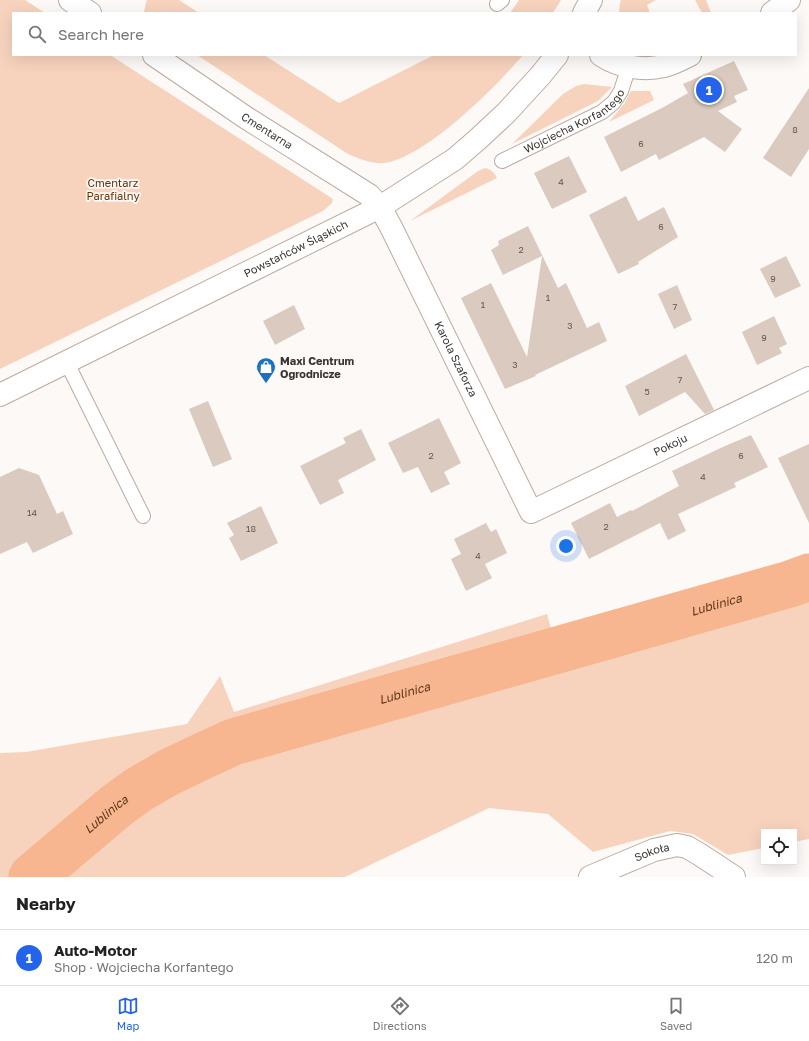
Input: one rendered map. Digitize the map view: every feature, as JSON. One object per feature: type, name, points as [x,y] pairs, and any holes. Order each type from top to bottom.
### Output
[{"type":"street","points":[[70,0],[88,12]]},
{"type":"street","points":[[585,12],[591,0]]},
{"type":"street","points":[[773,12],[790,0]]},
{"type":"street","name":"Cmentarna","points":[[155,56],[245,117],[369,195],[380,207]]},
{"type":"street","name":"Powstańców Śląskich","points":[[0,395],[66,361],[380,207],[455,159],[506,113],[556,56]]},
{"type":"street","points":[[603,56],[629,66],[647,69],[665,66],[688,56]]},
{"type":"street","name":"Karola Szaforza","points":[[380,207],[531,512]]},
{"type":"street","name":"Pokoju","points":[[531,512],[809,378]]},
{"type":"street","name":"Sokoła","points":[[590,877],[654,850],[677,845],[687,847],[734,877]]},
{"type":"lane","name":"Wojciecha Korfantego","points":[[502,162],[602,112],[614,102],[621,91],[629,66]]},
{"type":"lane","points":[[66,361],[143,516]]},
{"type":"green space","name":"Cmentarz Parafialny","points":[[0,0],[25,0],[43,12],[12,12],[12,56],[112,56],[333,199],[332,203],[323,211],[0,369]]},
{"type":"green space","points":[[147,0],[179,0],[197,12],[144,12]]},
{"type":"green space","points":[[519,0],[561,0],[554,12],[511,12]]},
{"type":"green space","points":[[621,0],[656,0],[647,5],[650,12],[619,12]]},
{"type":"green space","points":[[695,0],[706,0],[711,12],[701,12]]},
{"type":"green space","points":[[199,56],[266,56],[339,103],[432,56],[522,56],[496,85],[478,102],[439,135],[419,149],[401,158],[384,163],[366,161],[348,154]]},
{"type":"green space","points":[[584,84],[612,87],[598,101],[512,144],[563,94],[576,86]]},
{"type":"green space","points":[[631,91],[650,91],[654,100],[609,122],[624,104]]},
{"type":"green space","points":[[485,168],[492,171],[497,178],[410,221],[478,171]]},
{"type":"green space","points":[[809,569],[809,839],[797,841],[797,829],[761,829],[761,849],[728,855],[693,834],[670,831],[593,852],[548,814],[489,808],[345,877],[0,877],[0,753],[26,752],[187,724],[220,676],[234,712],[547,614],[556,646]]},
{"type":"building","points":[[734,61],[748,90],[734,96],[737,102],[718,111],[742,129],[725,152],[704,137],[659,160],[656,154],[621,172],[604,137],[662,108],[688,93],[683,84]]},
{"type":"building","points":[[809,88],[809,149],[791,177],[763,158]]},
{"type":"building","points":[[569,156],[587,192],[552,209],[534,173]]},
{"type":"building","points":[[626,196],[638,221],[664,207],[678,237],[638,262],[639,264],[618,274],[589,215]]},
{"type":"building","points":[[528,226],[558,288],[566,283],[587,328],[599,322],[607,341],[535,375],[536,376],[505,389],[461,298],[491,283],[527,357],[542,256],[503,275],[491,250],[499,245],[498,241]]},
{"type":"building","points":[[786,256],[801,286],[775,298],[760,269]]},
{"type":"building","points":[[677,285],[692,320],[674,329],[658,294]]},
{"type":"building","points":[[294,305],[305,329],[275,345],[263,321]]},
{"type":"building","points":[[774,316],[787,344],[779,348],[782,353],[757,365],[742,332]]},
{"type":"building","points":[[686,354],[714,410],[705,414],[685,392],[639,416],[625,386]]},
{"type":"building","points":[[208,401],[232,459],[213,467],[189,409]]},
{"type":"building","points":[[439,418],[461,463],[444,472],[450,484],[431,493],[418,467],[403,473],[388,443]]},
{"type":"building","points":[[361,429],[376,460],[338,480],[344,493],[320,505],[300,466],[346,443],[343,438]]},
{"type":"building","points":[[751,435],[768,467],[734,483],[736,487],[678,514],[686,531],[668,540],[660,523],[589,559],[571,523],[610,503],[617,517],[631,510],[632,511],[679,486],[672,471]]},
{"type":"building","points":[[809,444],[809,523],[778,458]]},
{"type":"building","points":[[19,468],[39,475],[57,514],[63,511],[73,534],[33,553],[27,542],[0,554],[0,477]]},
{"type":"building","points":[[261,506],[278,543],[241,561],[229,538],[234,535],[227,523]]},
{"type":"building","points":[[486,523],[491,532],[496,529],[507,553],[485,564],[492,578],[466,591],[451,559],[461,554],[454,539]]},
{"type":"waterway","name":"Lublinica","points":[[32,877],[116,806],[138,790],[169,772],[233,742],[790,584],[809,577]]},
{"type":"place","name":"Auto-Motor","points":[[709,90]]},
{"type":"place","name":"Maxi Centrum Ogrodnicze","points":[[266,384]]}]
